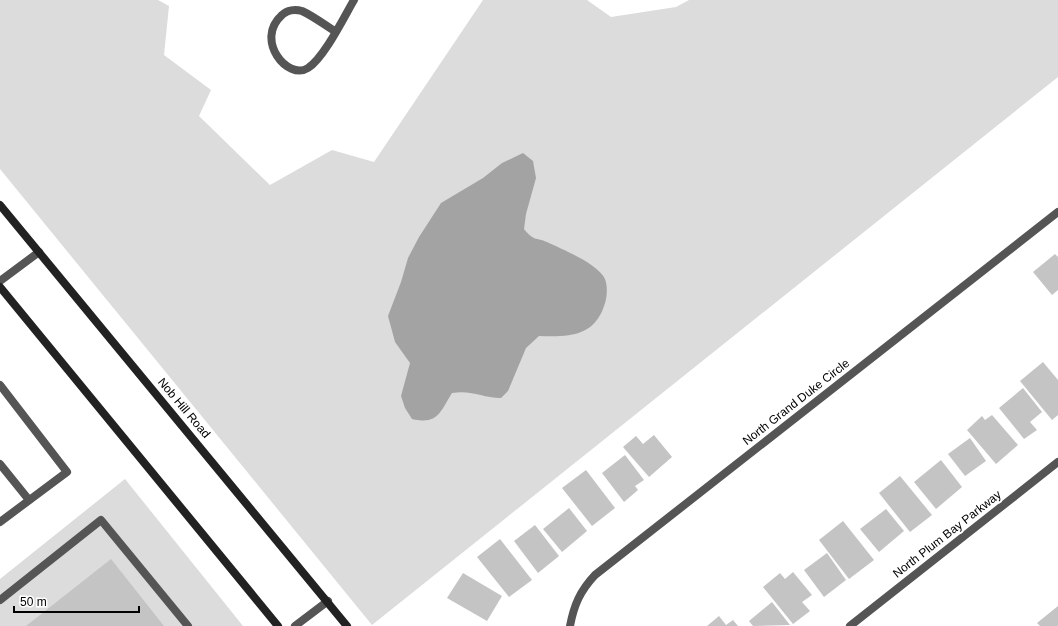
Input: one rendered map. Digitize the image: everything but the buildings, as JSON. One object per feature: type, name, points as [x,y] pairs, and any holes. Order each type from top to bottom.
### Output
[{"type":"main road","name":"Nob Hill Road","points":[[0,205],[328,601],[347,626]]},
{"type":"main road","points":[[0,287],[278,626]]},
{"type":"street","points":[[336,32],[302,11],[293,10],[284,13],[276,20],[271,30],[271,40],[273,49],[279,60],[296,70],[306,69],[316,63],[336,32],[354,0]]},
{"type":"street","name":"North Grand Duke Circle","points":[[570,626],[575,604],[584,587],[595,575],[1058,212]]},
{"type":"street","points":[[0,281],[40,252]]},
{"type":"street","points":[[0,385],[67,472],[0,522]]},
{"type":"street","name":"North Plum Bay Parkway","points":[[850,626],[1058,462]]},
{"type":"street","points":[[0,464],[29,500]]},
{"type":"street","points":[[0,600],[101,520],[188,626]]},
{"type":"street","points":[[295,626],[328,601]]},
{"type":"shaded area","points":[[0,0],[158,0],[169,6],[164,55],[211,90],[199,116],[270,185],[332,150],[374,162],[483,0],[587,0],[611,17],[676,7],[689,0],[1058,0],[1058,77],[372,625],[0,169]]},
{"type":"shaded area","points":[[523,153],[533,161],[536,178],[526,214],[524,229],[533,238],[545,241],[580,258],[601,273],[607,286],[604,306],[594,324],[578,333],[560,336],[539,336],[526,348],[508,391],[501,398],[488,397],[472,393],[452,393],[441,411],[433,418],[428,420],[412,419],[405,408],[401,396],[410,363],[395,342],[388,316],[401,282],[408,258],[419,237],[441,203],[483,178],[502,163]]},
{"type":"shaded area","points":[[125,479],[243,626],[0,626],[0,579]]}]
